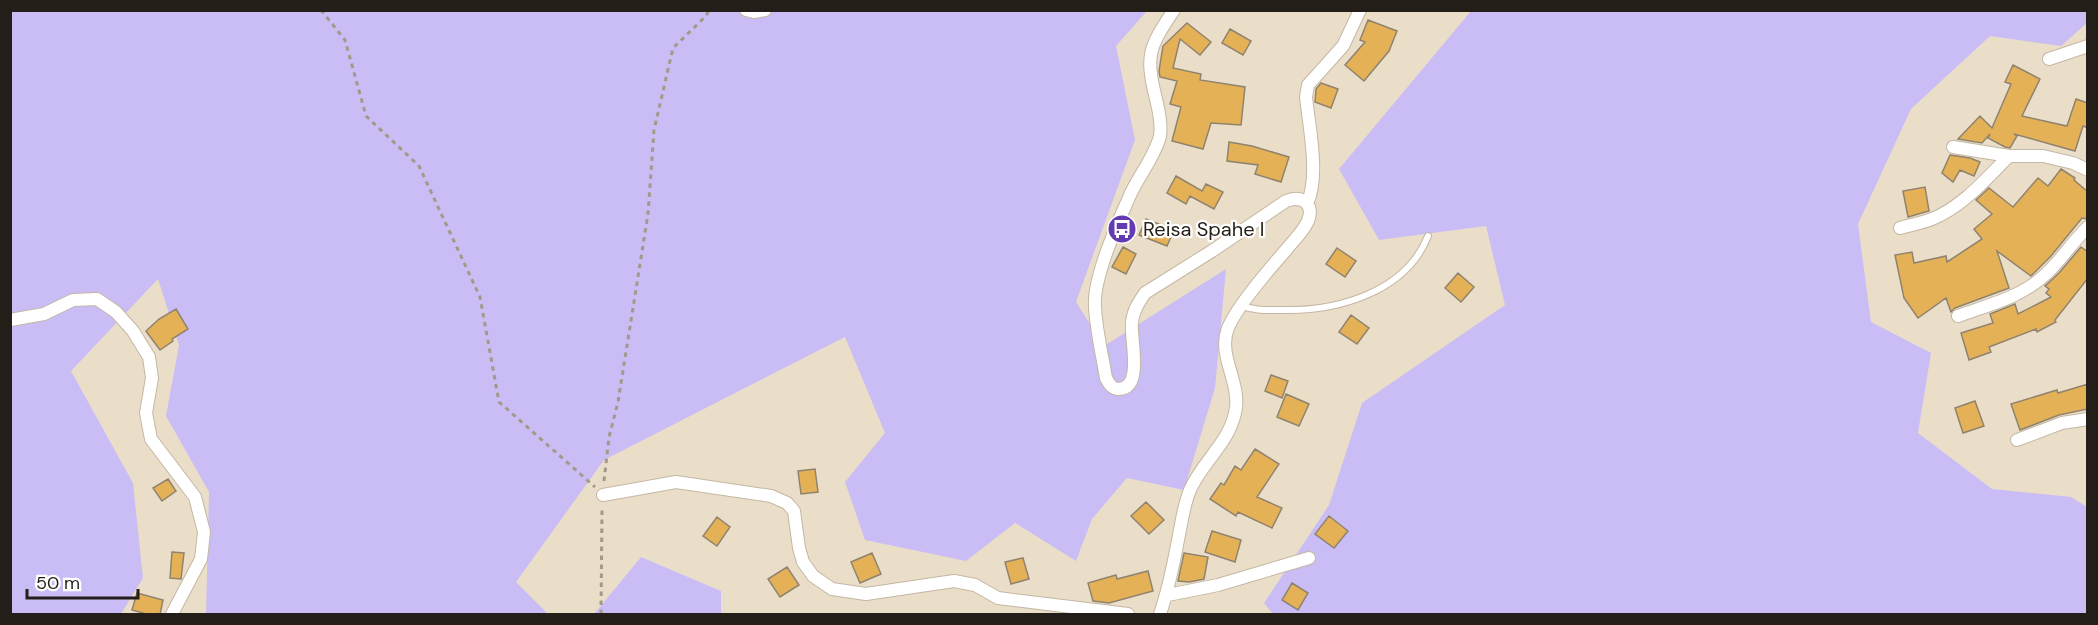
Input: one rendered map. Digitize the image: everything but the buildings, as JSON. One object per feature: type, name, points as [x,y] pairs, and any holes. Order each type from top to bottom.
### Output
[{"type":"street","points":[[746,10],[754,12],[765,10]]},
{"type":"street","points":[[1160,615],[1168,595],[1190,491],[1229,432],[1234,415],[1236,406],[1234,381],[1225,349],[1227,331],[1273,264],[1304,228],[1310,215],[1307,204],[1303,200],[1293,198],[1145,293],[1137,303],[1132,322],[1134,370],[1132,382],[1128,387],[1120,389],[1109,385],[1095,305],[1095,289],[1099,272],[1131,193],[1159,139],[1160,121],[1150,77],[1150,54],[1157,35],[1174,10]]},
{"type":"street","points":[[1307,204],[1312,193],[1314,178],[1306,97],[1308,85],[1343,45],[1357,21],[1360,10]]},
{"type":"street","points":[[2049,59],[2088,46]]},
{"type":"street","points":[[1953,147],[2008,156],[2043,156],[2073,163],[2088,170]]},
{"type":"street","points":[[1900,228],[1932,219],[1953,207],[1981,184],[2008,156]]},
{"type":"street","points":[[1958,316],[2014,295],[2033,285],[2047,274],[2088,227]]},
{"type":"street","points":[[10,320],[44,314],[73,300],[97,299],[116,312],[133,331],[149,357],[152,378],[146,413],[151,439],[195,498],[204,532],[201,559],[172,615]]},
{"type":"street","points":[[2017,440],[2062,423],[2088,419]]},
{"type":"street","points":[[603,495],[676,482],[771,496],[787,503],[795,511],[803,562],[813,576],[832,589],[866,594],[954,581],[975,585],[998,598],[1128,615]]},
{"type":"street","points":[[1168,595],[1218,585],[1309,558]]},
{"type":"lane","points":[[1242,306],[1251,309],[1297,311],[1326,308],[1352,301],[1378,291],[1397,277],[1411,264],[1428,236]]},
{"type":"path","points":[[321,10],[345,40],[366,116],[419,166],[480,297],[499,402],[603,495]]},
{"type":"path","points":[[601,615],[603,495],[609,437],[618,402],[648,214],[654,130],[673,48],[706,16],[709,10]]},
{"type":"shaded area","points":[[10,11],[1147,11],[1116,46],[1135,140],[1076,302],[1104,346],[1226,269],[1215,388],[1184,490],[1127,478],[1092,519],[1076,561],[1015,523],[966,561],[865,540],[845,482],[885,433],[845,337],[604,460],[516,582],[548,614],[206,614],[209,492],[166,416],[179,345],[158,279],[71,371],[133,483],[143,578],[121,614],[11,614]]},
{"type":"shaded area","points":[[1471,11],[2087,11],[2087,23],[2061,46],[1990,36],[1911,109],[1858,224],[1871,322],[1931,353],[1918,433],[1992,489],[2071,497],[2087,507],[2087,614],[1273,614],[1264,603],[1329,505],[1362,403],[1505,305],[1486,226],[1379,240],[1339,169]]},
{"type":"shaded area","points":[[641,557],[721,591],[721,614],[594,614]]},
{"type":"place","name":"Reisa Spahe I","points":[[1122,229]]}]
